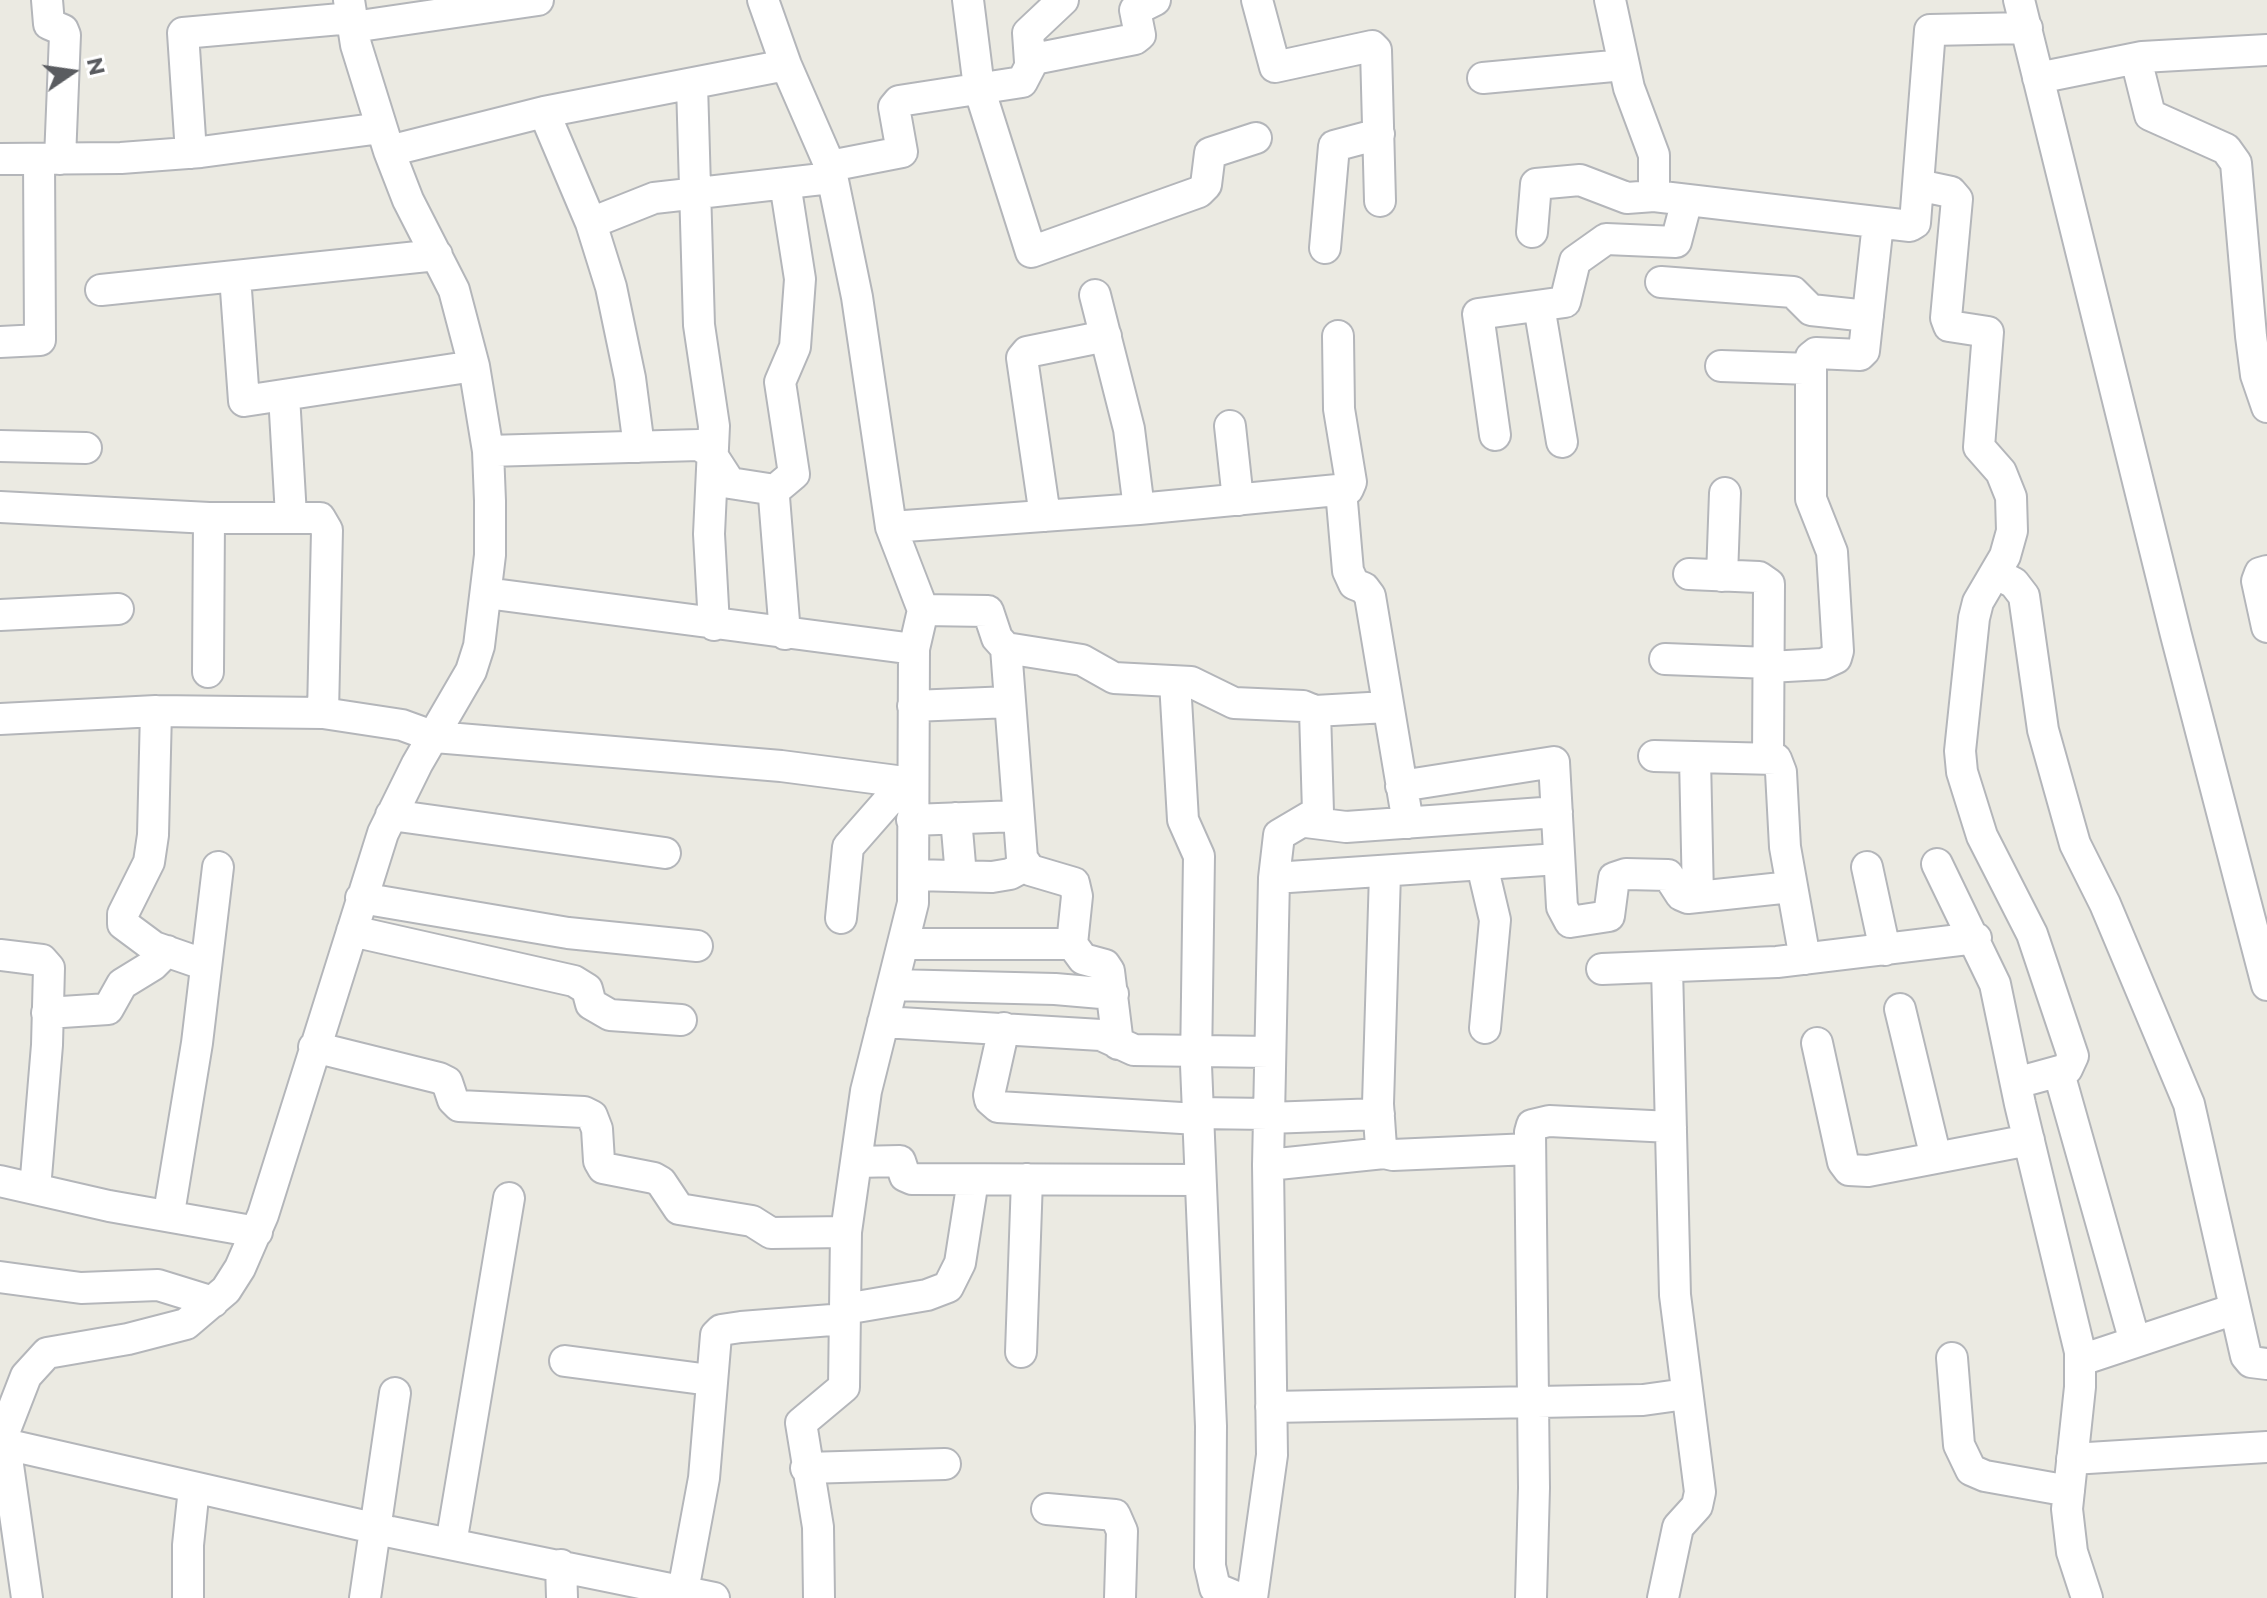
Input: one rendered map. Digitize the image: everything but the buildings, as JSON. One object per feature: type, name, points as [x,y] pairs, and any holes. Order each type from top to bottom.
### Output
[{"type":"street","points":[[0,342],[40,340],[50,160],[65,35],[63,30],[49,24],[47,0]]},
{"type":"street","points":[[763,0],[786,65],[831,172],[857,297],[891,527],[921,596],[923,610],[914,649],[908,783],[912,820],[913,903],[866,1091],[846,1232],[844,1387],[801,1423],[818,1527],[819,1598]]},
{"type":"street","points":[[968,0],[979,88],[1033,253],[1199,192],[1206,185],[1210,153],[1256,138]]},
{"type":"street","points":[[591,223],[654,198],[693,191],[785,183],[902,152],[894,107],[899,101],[1022,82],[1030,62],[1028,33],[1063,0]]},
{"type":"street","points":[[1030,62],[1138,38],[1135,10],[1155,0]]},
{"type":"street","points":[[1257,0],[1275,67],[1375,47],[1380,201]]},
{"type":"street","points":[[1610,0],[1629,88],[1654,155],[1654,196]]},
{"type":"street","points":[[191,153],[183,33],[352,15],[530,1]]},
{"type":"street","points":[[1532,232],[1536,184],[1586,181],[1627,198],[1654,196],[1913,225],[1930,30],[2023,14],[2263,954],[2267,985]]},
{"type":"street","points":[[27,1598],[3,1434],[26,1376],[47,1353],[186,1324],[213,1302],[240,1268],[257,1232],[361,898],[391,815],[471,671],[479,646],[490,555],[488,451],[474,366],[454,290],[408,200],[385,139],[352,15]]},
{"type":"street","points":[[2038,78],[2136,59],[2267,50]]},
{"type":"street","points":[[2136,59],[2150,115],[2226,149],[2236,163],[2251,336],[2256,375],[2267,407]]},
{"type":"street","points":[[0,159],[50,160],[191,153],[385,139],[786,65]]},
{"type":"street","points":[[1483,78],[1624,65]]},
{"type":"street","points":[[692,84],[699,325],[714,426],[710,452],[709,534],[714,625]]},
{"type":"street","points":[[544,112],[591,223],[614,299],[639,447]]},
{"type":"street","points":[[1325,248],[1334,146],[1379,134]]},
{"type":"street","points":[[488,451],[699,445],[710,452],[730,483],[775,490],[792,478],[795,469],[780,382],[795,347],[800,279],[785,183]]},
{"type":"street","points":[[1918,185],[1951,192],[1957,199],[1947,323],[1984,330],[1989,338],[1979,447],[2008,484],[2012,512],[2009,543],[1997,574],[1984,590],[1974,618],[1960,751],[1970,804],[1982,836],[2032,934],[2063,1017],[2073,1056],[2071,1065],[2059,1073],[2016,1083]]},
{"type":"street","points":[[1495,435],[1478,314],[1565,302],[1575,261],[1601,241],[1611,238],[1676,242],[1687,200]]},
{"type":"street","points":[[1665,659],[1769,665],[1823,664],[1836,658],[1832,552],[1811,499],[1812,354],[1862,354],[1878,223]]},
{"type":"street","points":[[101,290],[437,255]]},
{"type":"street","points":[[235,276],[243,399],[474,366]]},
{"type":"street","points":[[1661,282],[1793,292],[1811,310],[1868,316]]},
{"type":"street","points":[[1095,295],[1129,429],[1139,509]]},
{"type":"street","points":[[1539,306],[1562,442]]},
{"type":"street","points":[[1045,516],[1022,358],[1027,352],[1106,336]]},
{"type":"street","points":[[891,527],[1139,509],[1348,489],[1351,482],[1339,409],[1338,336]]},
{"type":"street","points":[[1721,366],[1811,369]]},
{"type":"street","points":[[284,395],[291,516]]},
{"type":"street","points":[[1230,426],[1238,500]]},
{"type":"street","points":[[0,446],[86,448]]},
{"type":"street","points":[[775,490],[785,634]]},
{"type":"street","points":[[1341,490],[1348,571],[1354,584],[1364,588],[1370,596],[1408,823]]},
{"type":"street","points":[[1722,576],[1725,493]]},
{"type":"street","points":[[0,507],[209,518],[320,518],[327,530],[323,713]]},
{"type":"street","points":[[208,672],[209,518]]},
{"type":"street","points":[[2267,571],[2260,573],[2257,581],[2267,627]]},
{"type":"street","points":[[1689,574],[1759,577],[1769,584],[1768,757]]},
{"type":"street","points":[[1997,574],[2014,583],[2024,596],[2043,730],[2075,844],[2105,904],[2189,1104],[2247,1319],[2246,1356],[2251,1362],[2267,1364]]},
{"type":"street","points":[[486,593],[914,649]]},
{"type":"street","points":[[0,615],[118,609]]},
{"type":"street","points":[[923,610],[988,611],[997,638],[1006,648],[1018,816],[1025,866]]},
{"type":"street","points":[[1006,648],[1082,660],[1122,680],[1198,684],[1220,697],[1245,706],[1303,706],[1315,711],[1387,707]]},
{"type":"street","points":[[1175,682],[1183,820],[1199,856],[1196,1052],[1211,1426],[1210,1566],[1215,1588],[1239,1598]]},
{"type":"street","points":[[913,706],[1010,702]]},
{"type":"street","points":[[156,711],[149,862],[123,914],[123,924],[141,939],[206,965]]},
{"type":"street","points":[[0,719],[156,711],[323,713],[402,725],[435,737],[781,766],[908,783]]},
{"type":"street","points":[[1252,1598],[1272,1455],[1268,1116],[1274,878],[1279,835],[1306,822],[1318,812],[1320,804],[1315,711]]},
{"type":"street","points":[[1654,756],[1768,757],[1780,764],[1791,887],[1805,959]]},
{"type":"street","points":[[1695,758],[1698,897]]},
{"type":"street","points":[[1401,786],[1551,760],[1557,774],[1562,907],[1570,922],[1609,916],[1612,884],[1618,875],[1668,875],[1681,895],[1698,897],[1791,887]]},
{"type":"street","points":[[841,918],[848,847],[908,783]]},
{"type":"street","points":[[1306,822],[1346,827],[1557,812]]},
{"type":"street","points":[[391,815],[665,853]]},
{"type":"street","points":[[912,820],[1018,816]]},
{"type":"street","points":[[956,818],[961,876]]},
{"type":"street","points":[[1274,878],[1559,859]]},
{"type":"street","points":[[1937,864],[1976,938],[1995,984],[2081,1360],[2069,1491],[2070,1542],[2087,1598]]},
{"type":"street","points":[[1482,865],[1495,920],[1485,1028]]},
{"type":"street","points":[[914,875],[1001,876],[1025,866],[1074,883],[1077,896],[1072,944],[1083,959],[1105,965],[1113,994],[1118,1044]]},
{"type":"street","points":[[169,1213],[218,867]]},
{"type":"street","points":[[1867,867],[1885,950]]},
{"type":"street","points":[[1384,1153],[1379,1114],[1385,873]]},
{"type":"street","points":[[361,898],[568,933],[697,946]]},
{"type":"street","points":[[352,931],[574,981],[587,989],[591,1004],[610,1015],[681,1020]]},
{"type":"street","points":[[1602,969],[1805,959],[1976,938]]},
{"type":"street","points":[[903,944],[1072,944]]},
{"type":"street","points":[[47,1013],[108,1009],[122,984],[153,965],[167,951]]},
{"type":"street","points":[[0,955],[46,963],[47,1013],[35,1189]]},
{"type":"street","points":[[1663,1598],[1678,1527],[1700,1498],[1673,1260],[1667,967]]},
{"type":"street","points":[[893,985],[1055,989],[1113,994]]},
{"type":"street","points":[[1900,1009],[1936,1158]]},
{"type":"street","points":[[883,1022],[1101,1035],[1134,1050],[1269,1052]]},
{"type":"street","points":[[1004,1028],[989,1095],[993,1104],[1198,1116],[1379,1114]]},
{"type":"street","points":[[1817,1043],[1843,1162],[1849,1170],[1868,1171],[2029,1140]]},
{"type":"street","points":[[314,1047],[439,1078],[447,1082],[453,1100],[459,1106],[584,1112],[592,1116],[597,1129],[599,1161],[603,1168],[654,1178],[661,1182],[679,1209],[752,1221],[771,1233],[846,1232]]},
{"type":"street","points":[[2059,1073],[2135,1342]]},
{"type":"street","points":[[1531,1598],[1533,1401],[1530,1132],[1538,1122],[1671,1127]]},
{"type":"street","points":[[1268,1165],[1384,1153],[1530,1149]]},
{"type":"street","points":[[856,1162],[900,1161],[905,1176],[912,1179],[1200,1180]]},
{"type":"street","points":[[1021,1352],[1027,1179]]},
{"type":"street","points":[[683,1591],[704,1478],[713,1343],[721,1330],[845,1314],[927,1295],[948,1287],[960,1263],[973,1180]]},
{"type":"street","points":[[0,1181],[109,1206],[169,1213],[257,1232]]},
{"type":"street","points":[[451,1544],[509,1198]]},
{"type":"street","points":[[0,1277],[81,1288],[158,1285],[213,1302]]},
{"type":"street","points":[[2081,1360],[2135,1342],[2247,1319]]},
{"type":"street","points":[[1952,1358],[1959,1445],[1971,1470],[1985,1476],[2069,1491]]},
{"type":"street","points":[[565,1361],[710,1380]]},
{"type":"street","points":[[365,1598],[395,1393]]},
{"type":"street","points":[[1271,1407],[1643,1400],[1686,1394]]},
{"type":"street","points":[[3,1434],[194,1488],[714,1598]]},
{"type":"street","points":[[2072,1459],[2267,1447]]},
{"type":"street","points":[[806,1468],[945,1464]]},
{"type":"street","points":[[188,1598],[188,1545],[194,1488]]},
{"type":"street","points":[[1047,1509],[1115,1515],[1122,1531],[1120,1598]]},
{"type":"street","points":[[561,1565],[562,1598]]}]
